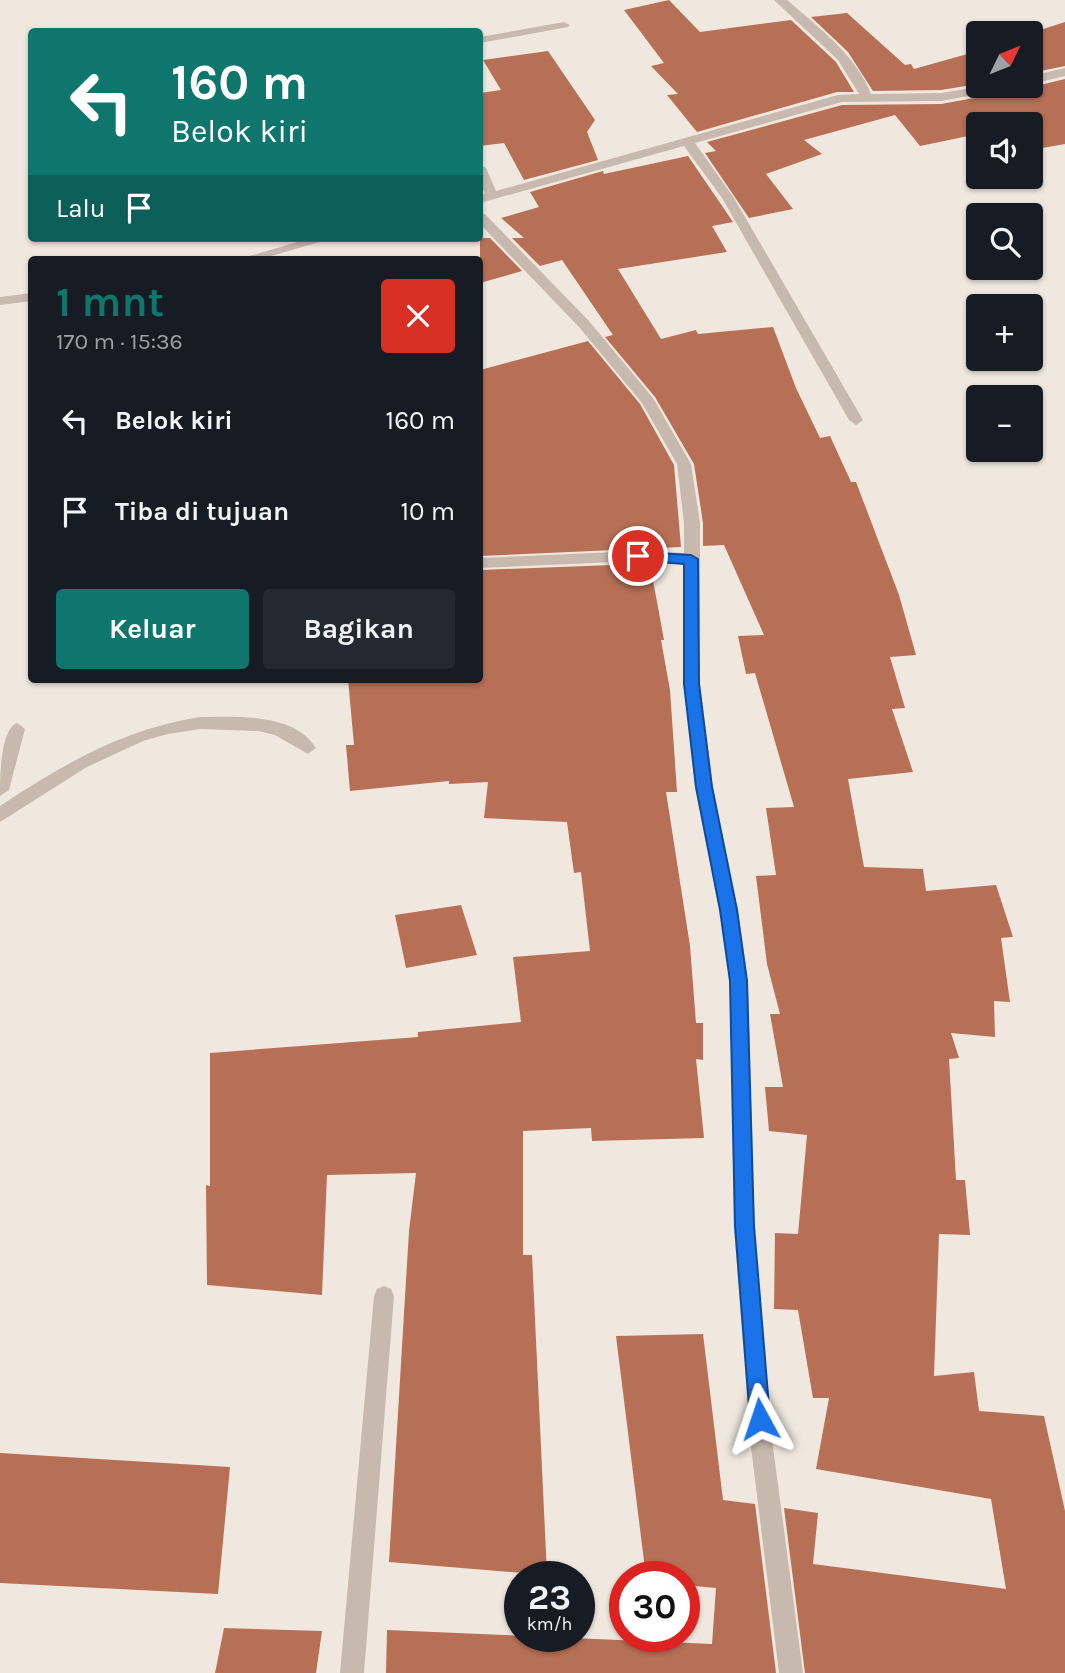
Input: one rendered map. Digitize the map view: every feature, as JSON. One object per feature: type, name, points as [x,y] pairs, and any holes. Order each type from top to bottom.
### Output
[{"type":"street","points":[[780,0],[853,71],[864,86],[866,96]]},
{"type":"street","points":[[483,39],[564,25]]},
{"type":"street","points":[[1043,77],[1065,72]]},
{"type":"street","points":[[486,197],[821,103],[866,96],[941,97],[966,92]]},
{"type":"street","points":[[688,142],[728,198],[856,420]]},
{"type":"street","points":[[483,220],[584,324],[648,401],[684,464],[692,523],[692,684],[704,787],[729,910],[739,981],[744,1226],[762,1447],[791,1673]]},
{"type":"street","points":[[257,256],[311,242]]},
{"type":"street","points":[[0,301],[28,298]]},
{"type":"street","points":[[483,563],[638,556],[691,559]]},
{"type":"street","points":[[0,815],[69,767],[111,745],[163,728],[210,722],[244,724],[278,729],[308,748]]},
{"type":"street","points":[[0,790],[17,729]]},
{"type":"street","points":[[352,1673],[384,1296]]},
{"type":"building","points":[[669,0],[700,32],[791,20],[836,62],[854,92],[837,92],[697,132],[667,95],[678,94],[651,66],[664,63],[624,10]]},
{"type":"building","points":[[847,13],[905,65],[911,64],[914,69],[966,54],[966,86],[941,90],[873,91],[848,52],[811,17]]},
{"type":"building","points":[[1065,22],[1065,66],[1043,71],[1043,29]]},
{"type":"building","points":[[548,51],[595,120],[587,132],[598,160],[524,180],[504,143],[483,146],[483,93],[501,90],[483,60]]},
{"type":"building","points":[[1065,79],[1065,144],[1043,148],[1043,112],[966,112],[966,136],[920,146],[895,115],[804,140],[822,154],[766,174],[793,209],[749,218],[705,153],[716,151],[707,142],[842,105],[941,104],[974,98],[1043,98],[1043,84]]},
{"type":"building","points":[[688,156],[733,222],[712,226],[727,252],[618,269],[661,339],[696,330],[698,334],[773,327],[796,388],[820,438],[830,436],[851,482],[856,482],[899,595],[916,655],[890,657],[905,708],[892,709],[913,772],[848,779],[864,867],[923,869],[926,891],[996,885],[1013,937],[1001,938],[1010,1002],[994,1001],[995,1037],[951,1033],[959,1058],[949,1059],[956,1180],[965,1180],[970,1235],[939,1234],[934,1376],[974,1372],[979,1411],[1044,1416],[1065,1511],[1065,1673],[805,1673],[784,1508],[818,1513],[813,1564],[1006,1589],[991,1499],[816,1469],[829,1398],[813,1398],[798,1310],[774,1309],[775,1233],[798,1234],[807,1135],[769,1131],[765,1087],[783,1087],[770,1014],[780,1014],[767,964],[756,876],[776,875],[766,808],[794,807],[755,673],[746,674],[738,636],[764,635],[724,545],[703,546],[703,523],[694,464],[655,397],[605,337],[613,335],[562,260],[540,266],[512,238],[524,238],[501,218],[539,207],[530,192],[603,171],[604,174]]},
{"type":"building","points":[[483,238],[490,238],[522,271],[483,282],[483,256],[480,256],[480,242],[483,242]]},
{"type":"building","points":[[588,341],[640,404],[674,465],[681,547],[483,556],[483,369]]},
{"type":"building","points":[[650,564],[670,690],[677,792],[666,792],[690,946],[696,1023],[703,1023],[703,1060],[696,1059],[704,1138],[592,1141],[591,1128],[523,1131],[523,1255],[532,1255],[546,1561],[504,1561],[504,1571],[389,1562],[409,1231],[416,1173],[327,1175],[322,1295],[207,1285],[206,1185],[210,1186],[210,1053],[418,1037],[418,1032],[521,1022],[513,957],[590,951],[581,872],[574,873],[567,822],[484,818],[488,782],[449,784],[449,781],[350,791],[346,745],[354,745],[348,683],[483,683],[483,570]]},
{"type":"building","points":[[461,905],[477,955],[406,968],[395,915]]},
{"type":"building","points":[[703,1334],[723,1500],[755,1504],[776,1673],[386,1673],[387,1630],[504,1635],[504,1652],[595,1652],[595,1639],[609,1640],[609,1652],[700,1652],[700,1643],[712,1644],[716,1588],[700,1586],[700,1561],[644,1561],[616,1336]]},
{"type":"building","points":[[0,1453],[230,1467],[218,1594],[0,1583]]},
{"type":"building","points":[[224,1628],[322,1631],[316,1673],[215,1673]]},
{"type":"route","points":[[638,556],[691,559],[692,684],[704,787],[729,910],[739,981],[744,1226],[760,1419]]}]
